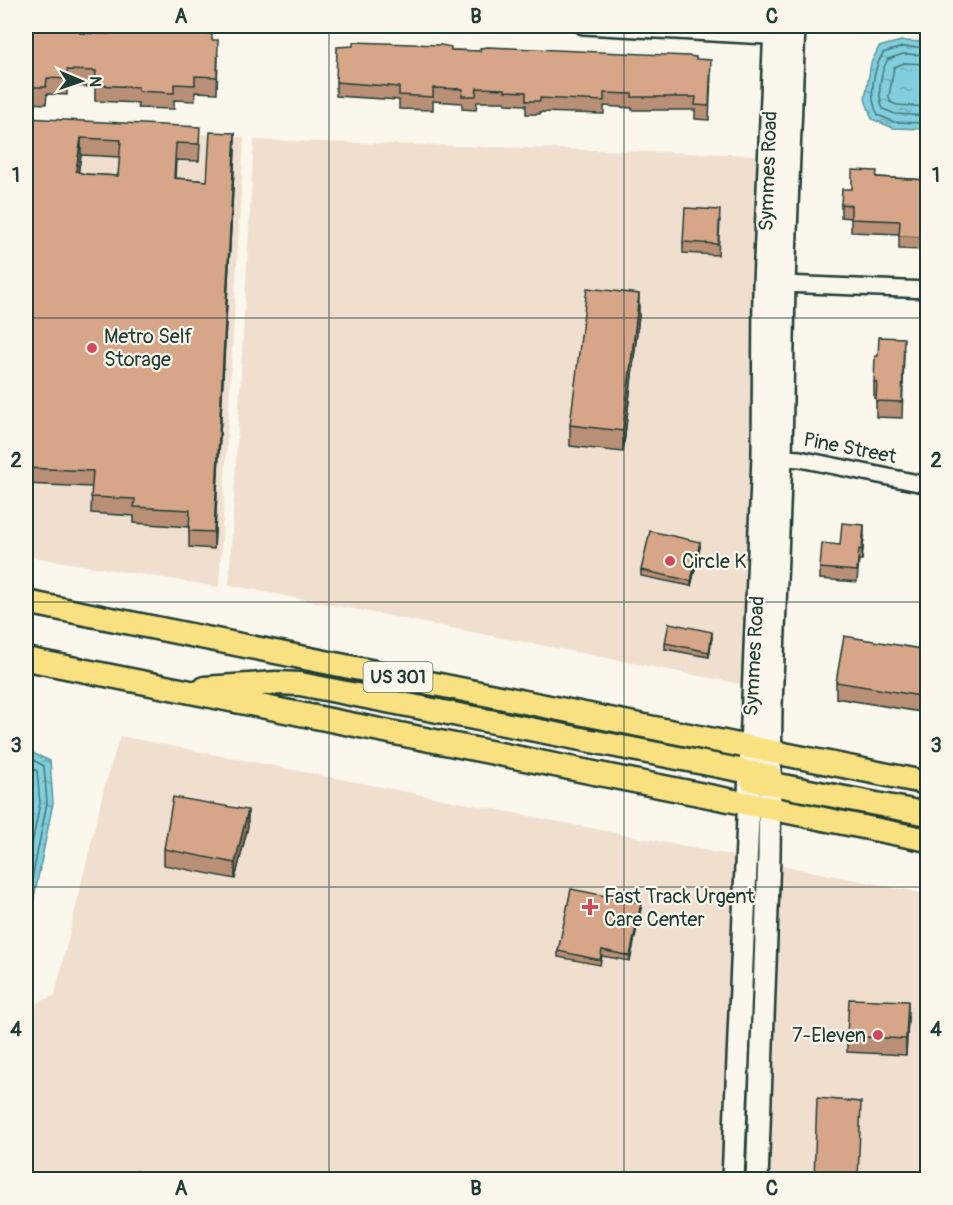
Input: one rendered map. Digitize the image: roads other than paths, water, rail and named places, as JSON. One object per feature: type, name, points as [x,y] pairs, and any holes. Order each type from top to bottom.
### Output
[{"type":"main road","name":"US 301","points":[[26,602],[927,783]]},
{"type":"main road","points":[[26,660],[927,840]]},
{"type":"main road","points":[[180,691],[250,684],[300,684],[927,814]]},
{"type":"street","points":[[584,26],[785,31]]},
{"type":"street","name":"Symmes Road","points":[[733,1179],[758,806],[772,457],[784,284],[785,31]]},
{"type":"street","name":"Symmes Road","points":[[772,457],[764,283],[785,31]]},
{"type":"street","points":[[784,284],[927,290]]},
{"type":"street","name":"Pine Street","points":[[772,457],[800,459],[927,485]]},
{"type":"street","name":"Symmes Road","points":[[757,1179],[758,806]]},
{"type":"water","points":[[901,41],[927,42],[927,129],[893,128],[872,119],[865,99],[871,63],[879,47]]},
{"type":"water","points":[[26,750],[50,761],[53,803],[26,937]]},
{"type":"place","name":"Metro Self Storage","points":[[92,348]]},
{"type":"place","name":"Circle K","points":[[670,561]]},
{"type":"place","name":"Fast Track Urgent Care Center","points":[[590,907]]},
{"type":"place","name":"7-Eleven","points":[[878,1035]]}]
